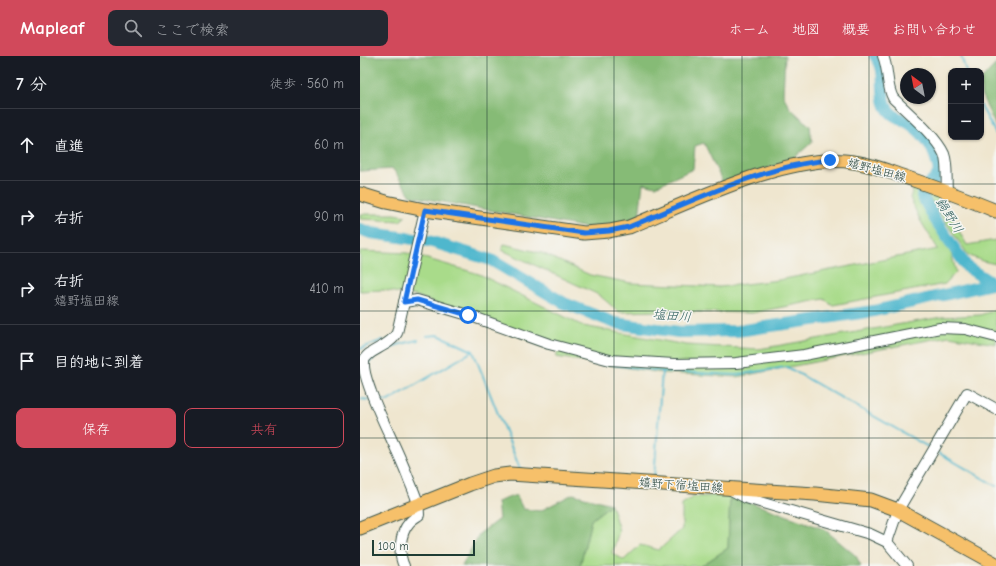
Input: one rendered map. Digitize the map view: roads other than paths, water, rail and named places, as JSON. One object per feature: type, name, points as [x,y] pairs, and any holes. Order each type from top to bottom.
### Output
[{"type":"main road","name":"嬉野塩田線","points":[[360,194],[424,214],[584,233],[609,231],[629,227],[750,178],[810,162],[853,162],[927,184],[996,211]]},
{"type":"main road","name":"嬉野下宿塩田線","points":[[360,528],[488,478],[510,474],[835,495],[871,500],[898,510],[996,564]]},
{"type":"street","points":[[883,56],[887,64],[890,91],[893,98],[935,141],[944,154],[947,191]]},
{"type":"street","points":[[404,566],[400,559],[399,548],[408,523],[419,515],[419,505],[365,375],[363,356],[393,340],[397,333],[424,214]]},
{"type":"street","points":[[404,299],[417,300],[468,315],[549,344],[610,360],[666,364],[736,363],[796,356],[940,328],[965,329],[996,337]]},
{"type":"street","points":[[887,542],[898,510],[967,393],[996,409]]},
{"type":"street","points":[[730,489],[746,498],[870,534],[887,542],[907,566]]},
{"type":"waterway","name":"鍋野川","points":[[875,56],[881,67],[883,94],[888,110],[893,115],[910,124],[922,134],[930,145],[936,158],[939,172],[935,179],[923,189],[922,196],[934,218],[967,267],[993,284]]},
{"type":"waterway","points":[[961,56],[965,68]]},
{"type":"waterway","points":[[984,112],[996,134]]},
{"type":"waterway","name":"塩田川","points":[[360,229],[371,233],[429,241],[491,260],[564,303],[615,323],[679,332],[737,331],[874,311],[996,283]]},
{"type":"waterway","points":[[427,336],[438,335],[473,351]]},
{"type":"waterway","points":[[360,349],[383,340]]},
{"type":"waterway","points":[[381,353],[397,345],[418,340]]},
{"type":"waterway","points":[[379,400],[388,401],[473,351],[520,469],[522,469]]},
{"type":"waterway","points":[[369,363],[375,356]]},
{"type":"waterway","points":[[601,363],[608,364]]},
{"type":"waterway","points":[[614,365],[662,371]]},
{"type":"waterway","points":[[654,478],[662,371],[736,375],[787,367],[930,448]]},
{"type":"waterway","points":[[360,399],[371,400]]},
{"type":"waterway","points":[[939,453],[996,486]]}]
